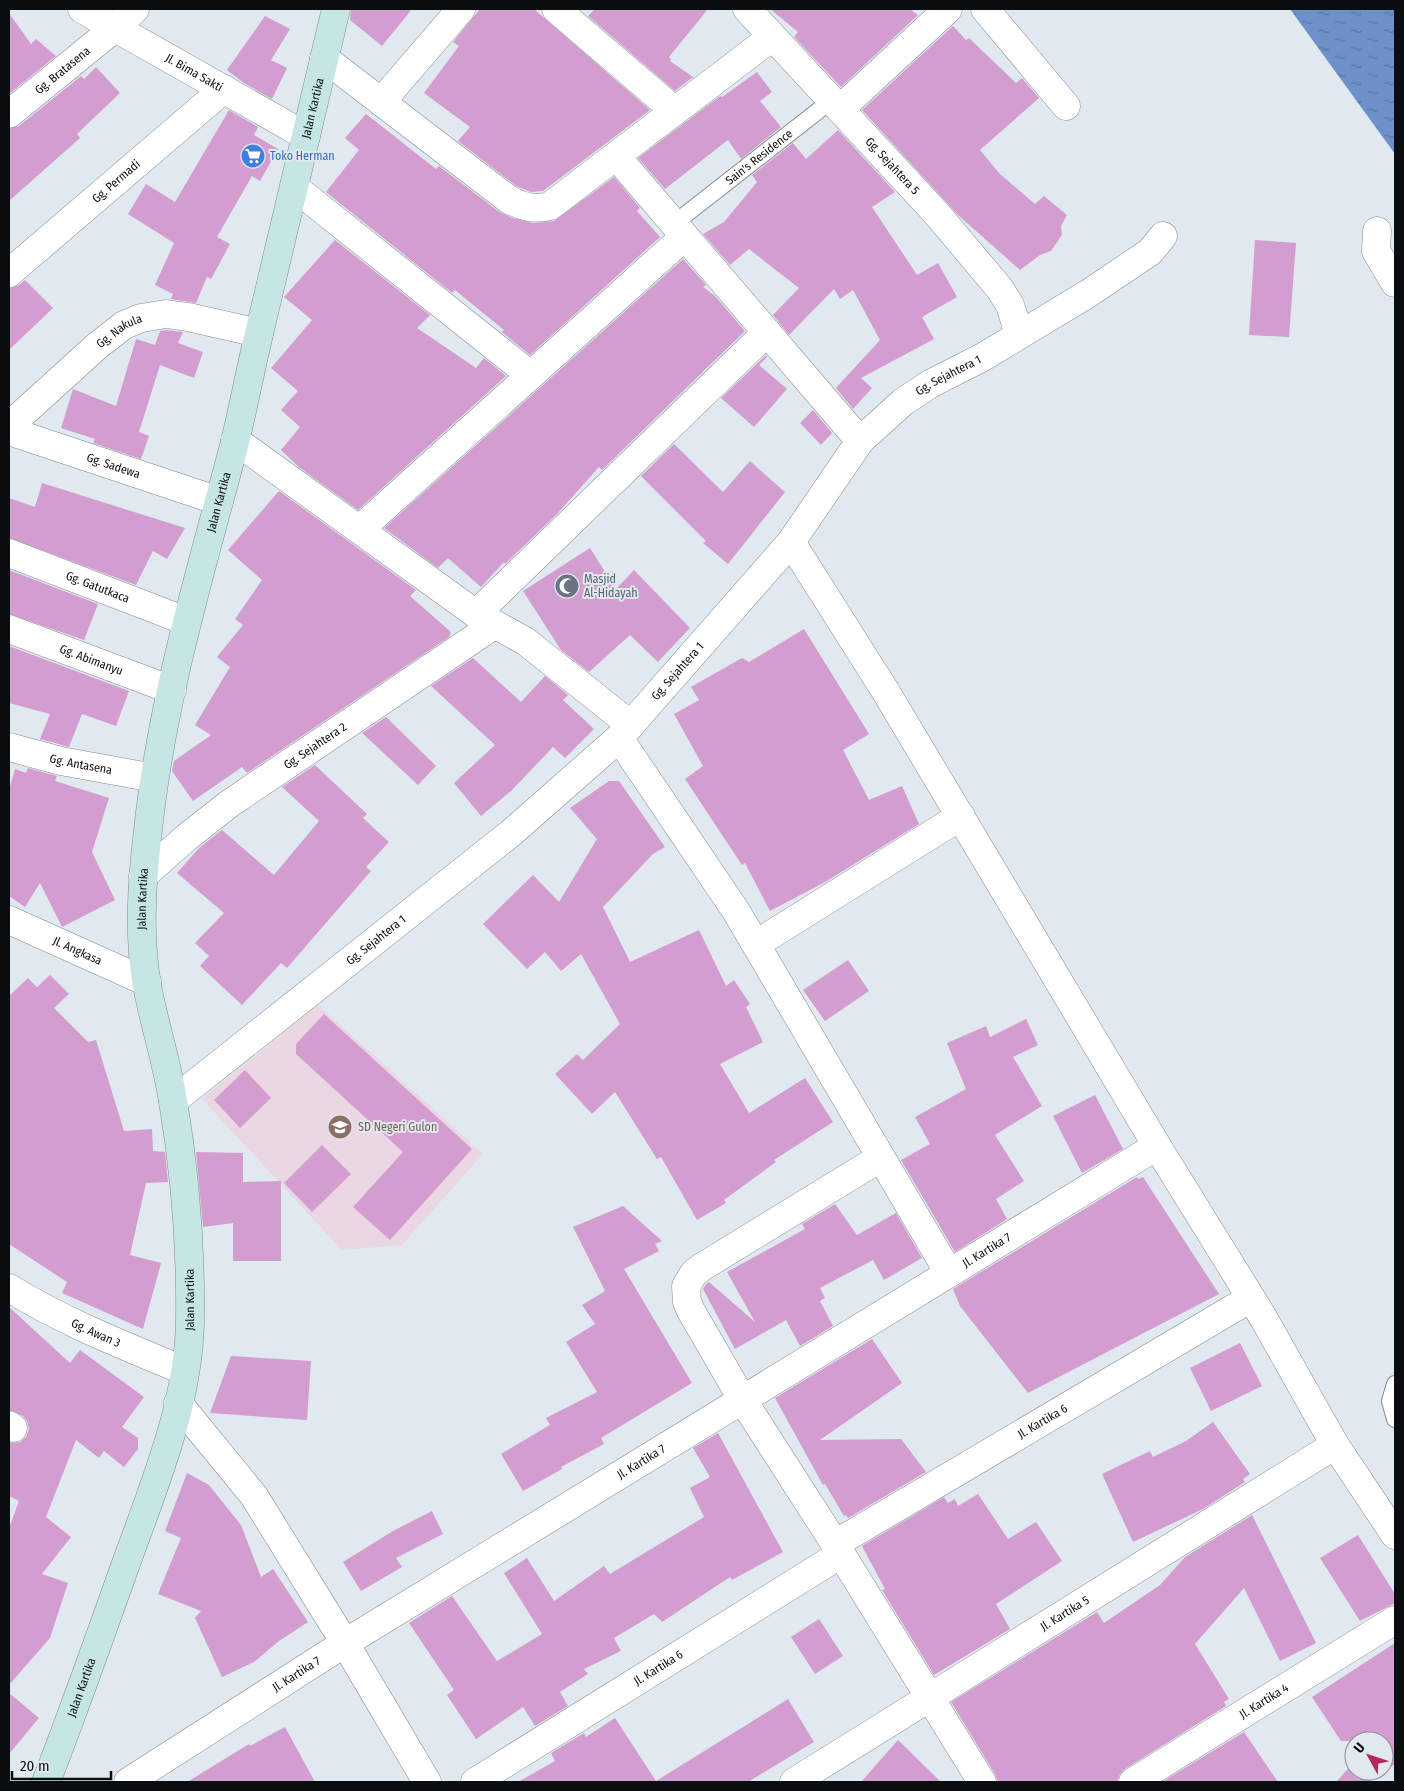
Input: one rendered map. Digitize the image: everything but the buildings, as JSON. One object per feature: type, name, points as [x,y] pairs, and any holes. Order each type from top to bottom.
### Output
[{"type":"street","name":"Jl. Bima Sakti","points":[[82,9],[126,18],[224,89],[306,136]]},
{"type":"street","name":"Jalan Kartika","points":[[46,1782],[92,1663],[146,1505],[178,1402],[185,1371],[190,1322],[189,1264],[183,1184],[173,1101],[147,982],[143,934],[143,876],[154,778],[186,621],[235,440],[336,9]]},
{"type":"street","points":[[381,102],[461,9]]},
{"type":"street","points":[[556,9],[675,111]]},
{"type":"street","name":"Gg. Sejahtera 5","points":[[747,9],[936,214],[1000,289],[1013,313],[1019,334]]},
{"type":"street","points":[[836,104],[948,9]]},
{"type":"street","points":[[985,9],[1066,106]]},
{"type":"street","name":"Gg. Bratasena","points":[[9,114],[126,18]]},
{"type":"street","points":[[324,58],[492,188],[522,206],[539,209],[550,206],[772,37]]},
{"type":"street","name":"Gg. Permadi","points":[[9,273],[224,89]]},
{"type":"street","points":[[616,156],[685,226],[766,332],[860,440]]},
{"type":"street","points":[[294,187],[529,374]]},
{"type":"street","points":[[360,529],[471,430],[685,226]]},
{"type":"street","points":[[1377,231],[1376,251],[1395,283]]},
{"type":"street","name":"Gg. Sejahtera 1","points":[[173,1101],[511,833],[625,732],[791,542],[860,440],[903,402],[930,384],[983,357],[1127,269],[1150,252],[1163,236]]},
{"type":"street","name":"Gg. Nakula","points":[[9,426],[124,324],[141,318],[166,314],[259,332]]},
{"type":"street","name":"Gg. Sejahtera 2","points":[[143,876],[228,804],[485,619],[766,332]]},
{"type":"street","name":"Gg. Sadewa","points":[[9,431],[219,501]]},
{"type":"street","points":[[235,440],[485,619],[525,641],[625,732],[708,870],[756,944],[949,1273]]},
{"type":"street","points":[[791,542],[961,816],[1157,1146],[1251,1298],[1335,1445],[1395,1535]]},
{"type":"street","name":"Gg. Gatutkaca","points":[[9,553],[186,621]]},
{"type":"street","name":"Gg. Abimanyu","points":[[9,629],[172,690]]},
{"type":"street","name":"Gg. Antasena","points":[[9,746],[60,761],[154,778]]},
{"type":"street","points":[[756,944],[961,816]]},
{"type":"street","name":"Jl. Angkasa","points":[[9,920],[147,982]]},
{"type":"street","name":"Jl. Kartika 7","points":[[128,1782],[345,1643],[1157,1146]]},
{"type":"street","points":[[880,1158],[702,1267],[689,1280],[686,1294],[691,1311],[742,1399],[838,1549],[982,1782]]},
{"type":"street","name":"Gg. Awan 3","points":[[9,1288],[32,1302],[90,1330],[185,1371]]},
{"type":"street","name":"Jl. Kartika 6","points":[[475,1782],[838,1549],[1251,1298]]},
{"type":"street","points":[[178,1402],[254,1496],[345,1643],[427,1782]]},
{"type":"street","name":"Jl. Kartika 5","points":[[794,1782],[1335,1445]]},
{"type":"street","name":"Jl. Kartika 4","points":[[1133,1782],[1395,1620]]},
{"type":"lane","name":"Sain's Residence","points":[[685,226],[836,104]]},
{"type":"lane","points":[[1395,1384],[1390,1401],[1395,1419]]},
{"type":"shaded area","name":"SD Negeri Gulon","points":[[318,1005],[483,1154],[402,1245],[342,1250],[202,1099]]},
{"type":"water","points":[[1290,9],[1395,9],[1395,154]]},
{"type":"place","name":"Toko Herman","points":[[253,156]]},
{"type":"place","name":"Masjid Al-Hidayah","points":[[567,586]]},
{"type":"place","name":"SD Negeri Gulon","points":[[340,1127]]}]
